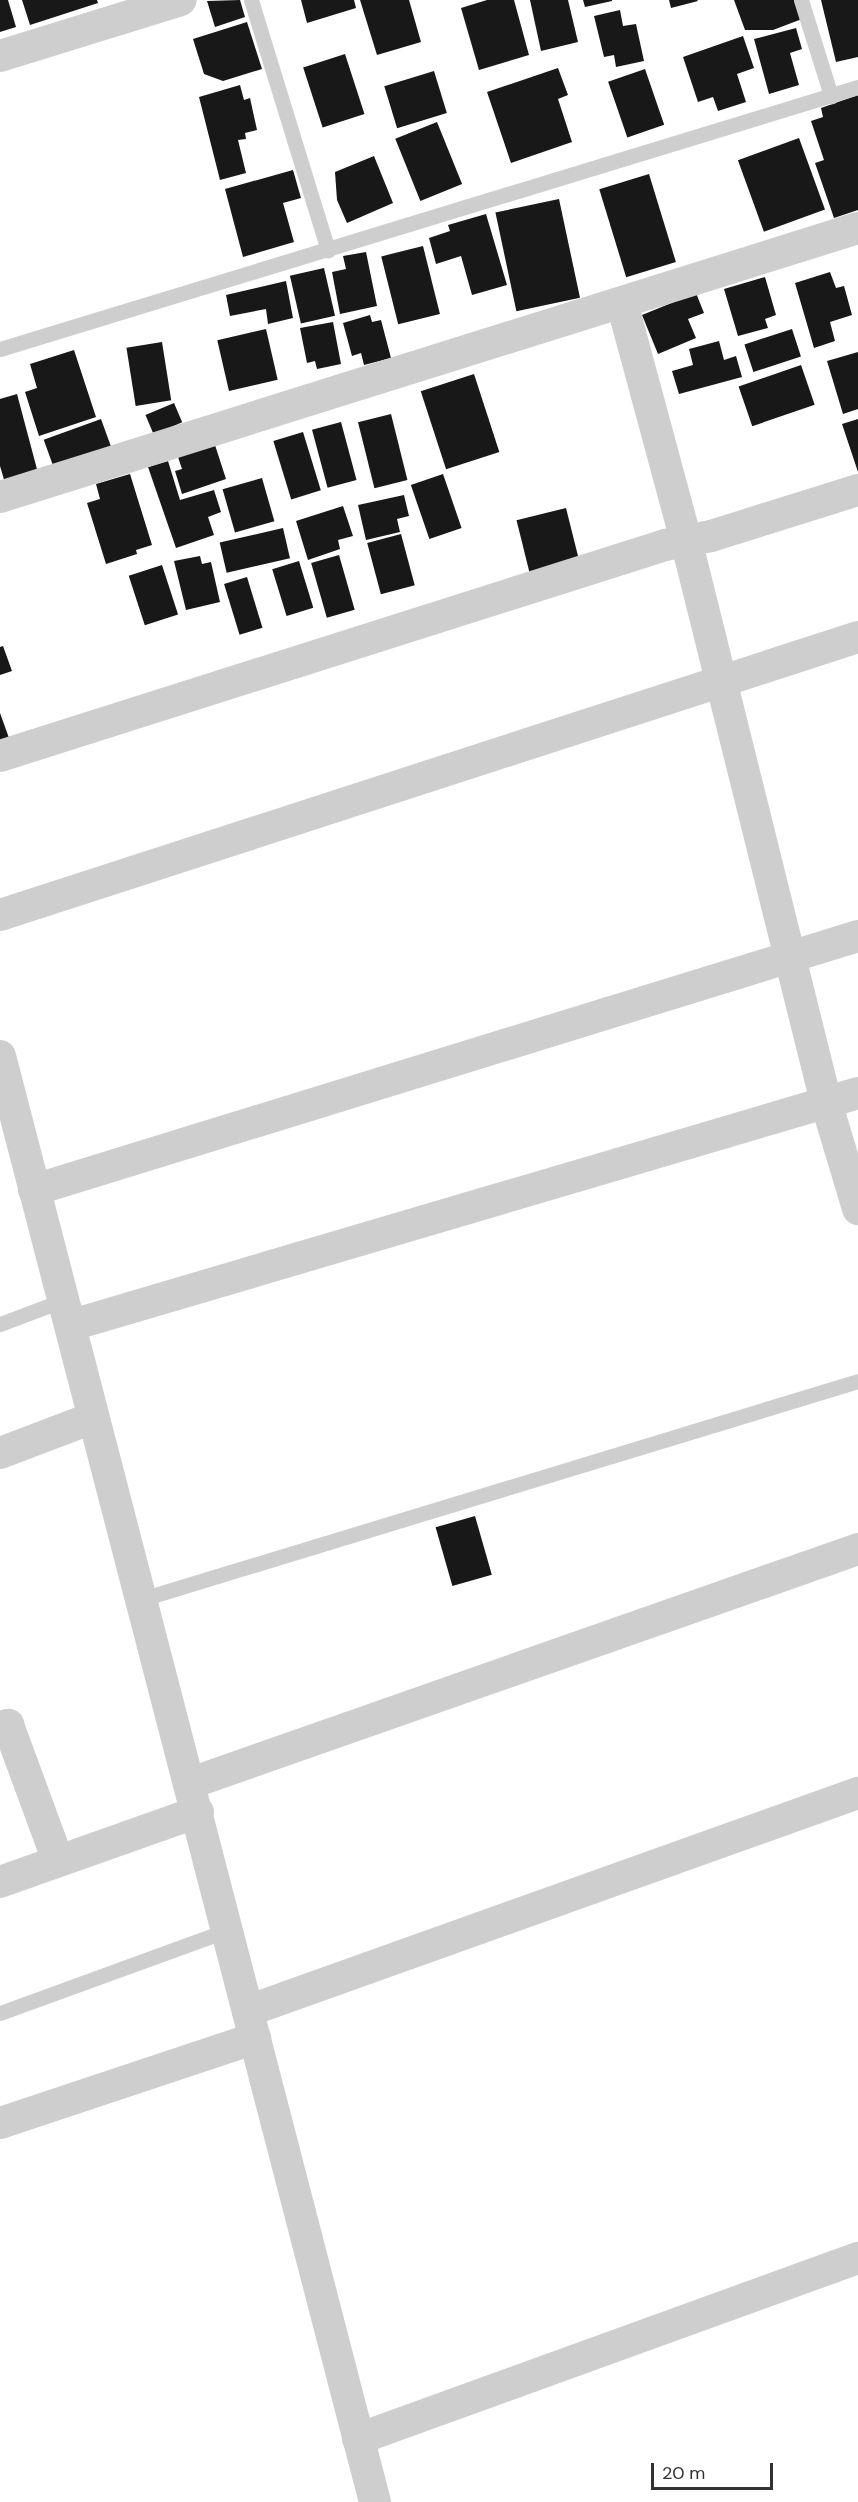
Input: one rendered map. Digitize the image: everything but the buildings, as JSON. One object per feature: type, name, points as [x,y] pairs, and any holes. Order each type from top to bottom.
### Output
[{"type":"street","points":[[0,56],[181,0]]},
{"type":"street","points":[[0,496],[858,228]]},
{"type":"street","points":[[622,303],[686,540],[826,1102],[858,1209]]},
{"type":"street","points":[[0,756],[686,540],[858,490]]},
{"type":"street","points":[[0,915],[858,637]]},
{"type":"street","points":[[34,1190],[858,936]]},
{"type":"street","points":[[0,1056],[10,1140],[34,1190],[68,1312],[92,1418],[194,1797],[375,2502]]},
{"type":"street","points":[[68,1312],[858,1093]]},
{"type":"street","points":[[0,1454],[92,1418]]},
{"type":"street","points":[[0,1882],[58,1862],[194,1797],[858,1549]]},
{"type":"street","points":[[0,1728],[8,1725],[58,1862]]},
{"type":"street","points":[[0,2123],[858,1793]]},
{"type":"street","points":[[358,2439],[858,2258]]},
{"type":"lane","points":[[251,0],[328,250]]},
{"type":"lane","points":[[801,0],[831,96]]},
{"type":"lane","points":[[0,349],[858,87]]},
{"type":"lane","points":[[0,1324],[68,1312]]},
{"type":"lane","points":[[142,1599],[858,1381]]},
{"type":"lane","points":[[0,2013],[228,1930]]}]
